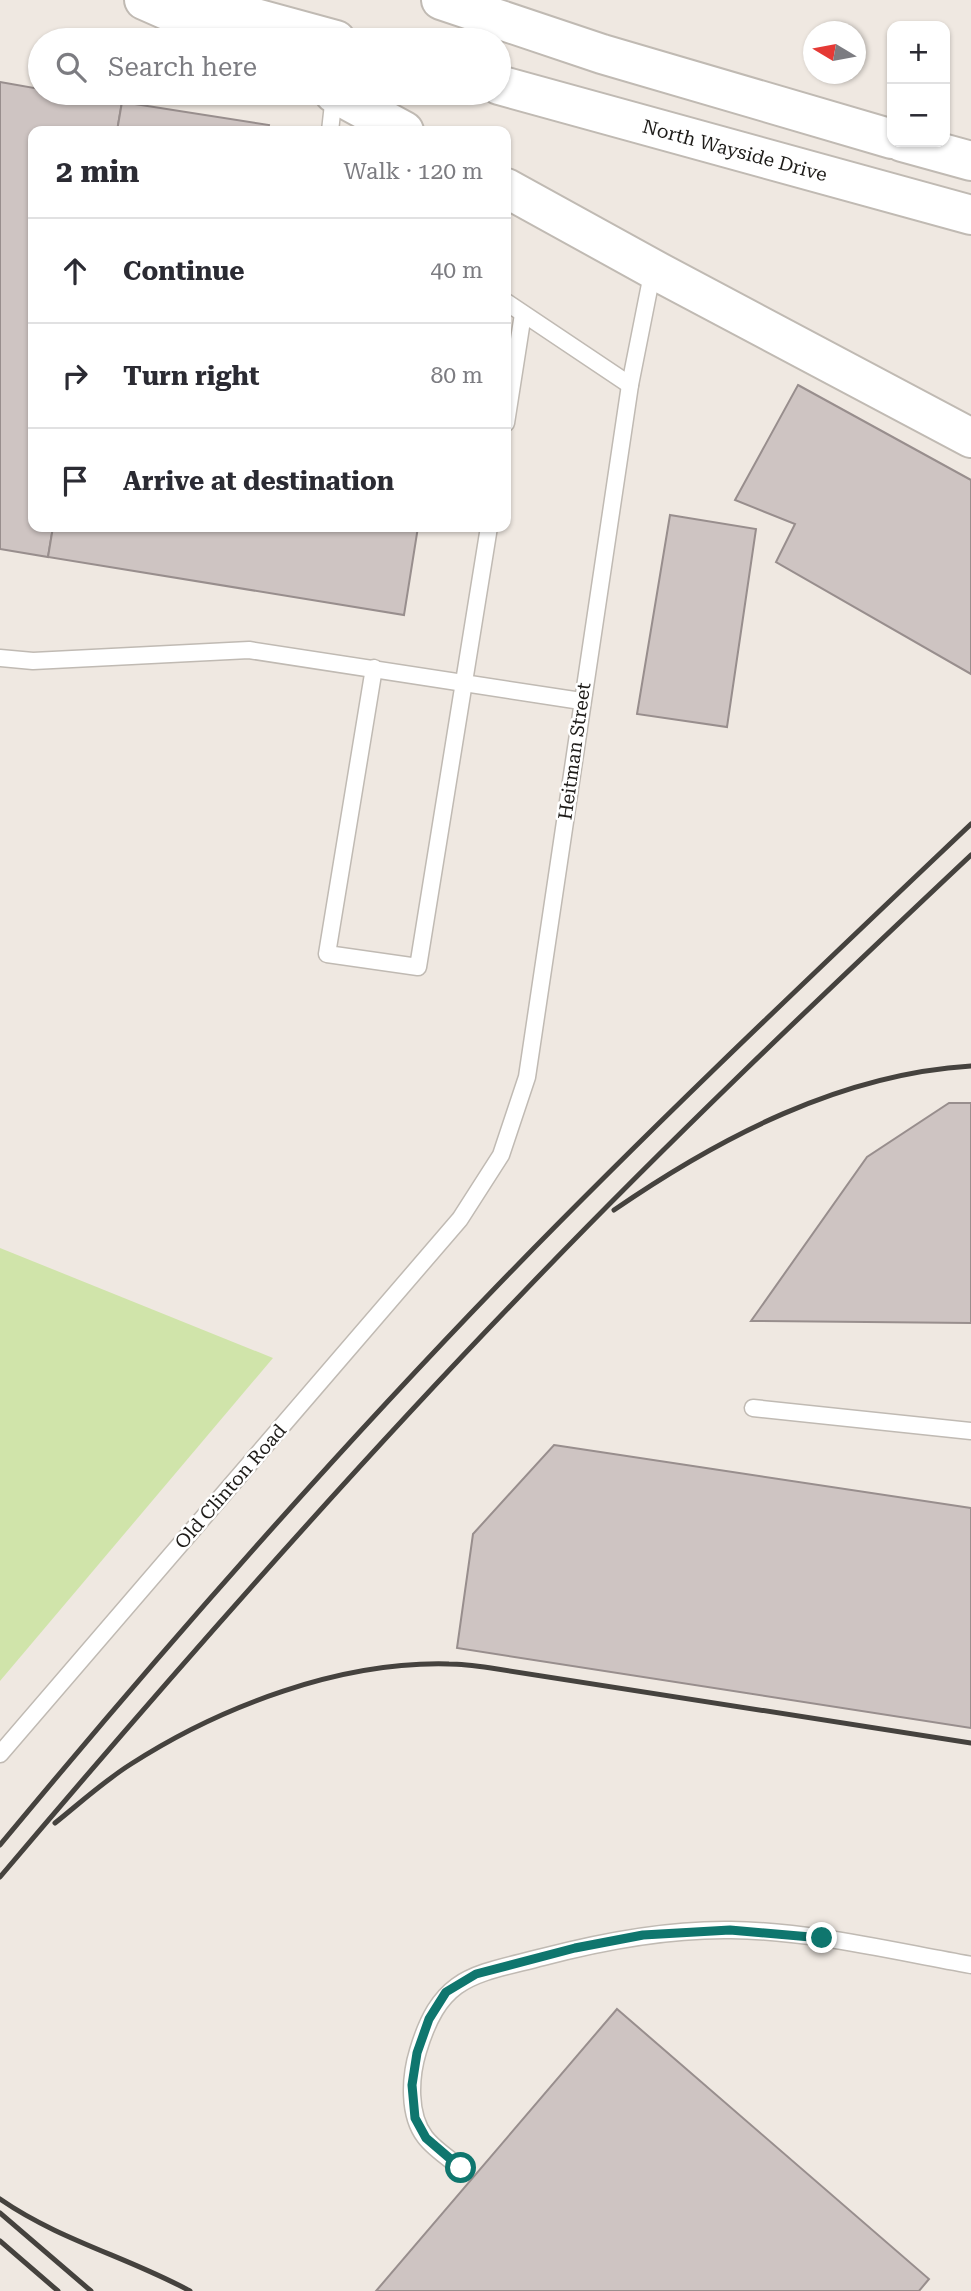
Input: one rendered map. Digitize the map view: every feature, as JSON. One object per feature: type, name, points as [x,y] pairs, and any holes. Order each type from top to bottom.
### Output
[{"type":"main road","points":[[144,0],[208,28]]},
{"type":"main road","points":[[189,0],[292,28]]},
{"type":"main road","points":[[441,0],[602,54],[887,138]]},
{"type":"main road","name":"North Wayside Drive","points":[[511,88],[971,215]]},
{"type":"main road","points":[[357,105],[395,126]]},
{"type":"main road","points":[[919,147],[971,162]]},
{"type":"main road","points":[[511,191],[971,438]]},
{"type":"lane","points":[[331,126],[333,105]]},
{"type":"lane","name":"Heitman Street","points":[[460,1219],[501,1155],[527,1077],[630,385],[653,269]]},
{"type":"lane","points":[[511,306],[630,385]]},
{"type":"lane","points":[[511,390],[523,314]]},
{"type":"lane","points":[[374,668],[327,954],[418,967],[488,532]]},
{"type":"lane","points":[[0,658],[33,661],[249,650],[581,701]]},
{"type":"lane","name":"Old Clinton Road","points":[[0,1754],[460,1219]]},
{"type":"lane","points":[[753,1408],[971,1430]]},
{"type":"lane","points":[[461,2168],[426,2138],[415,2118],[412,2085],[417,2053],[429,2019],[446,1992],[476,1974],[575,1948],[643,1935],[730,1930],[822,1938],[971,1965]]},
{"type":"green space","points":[[0,1248],[273,1358],[0,1681]]},
{"type":"building","points":[[0,82],[28,87],[28,105],[121,105],[118,126],[28,126],[28,532],[52,532],[48,557],[0,549]]},
{"type":"building","points":[[121,105],[141,105],[269,125],[269,126],[118,126]]},
{"type":"building","points":[[798,385],[971,480],[971,674],[776,562],[795,524],[735,500]]},
{"type":"building","points":[[670,515],[756,529],[727,727],[637,714]]},
{"type":"building","points":[[52,532],[417,532],[404,615],[48,557]]},
{"type":"building","points":[[949,1103],[971,1103],[971,1323],[751,1321],[867,1157]]},
{"type":"building","points":[[554,1445],[971,1508],[971,1728],[457,1648],[473,1534]]},
{"type":"building","points":[[617,2009],[929,2279],[919,2291],[376,2291]]},
{"type":"railway","points":[[0,1845],[244,1560],[434,1352],[674,1109],[971,824]]},
{"type":"railway","points":[[0,1877],[253,1585],[448,1371],[683,1131],[971,855]]},
{"type":"railway","points":[[614,1210],[696,1158],[739,1134],[784,1114],[875,1082],[923,1071],[971,1066]]},
{"type":"railway","points":[[55,1823],[121,1771],[203,1723],[283,1691],[325,1679],[408,1665],[454,1664],[486,1667],[971,1743]]},
{"type":"railway","points":[[0,2199],[46,2226],[190,2291]]},
{"type":"railway","points":[[0,2213],[91,2291]]},
{"type":"railway","points":[[0,2241],[58,2291]]},
{"type":"route","points":[[461,2168],[426,2138],[415,2118],[412,2085],[417,2053],[429,2019],[446,1992],[476,1974],[575,1948],[643,1935],[730,1930],[822,1938]]}]
